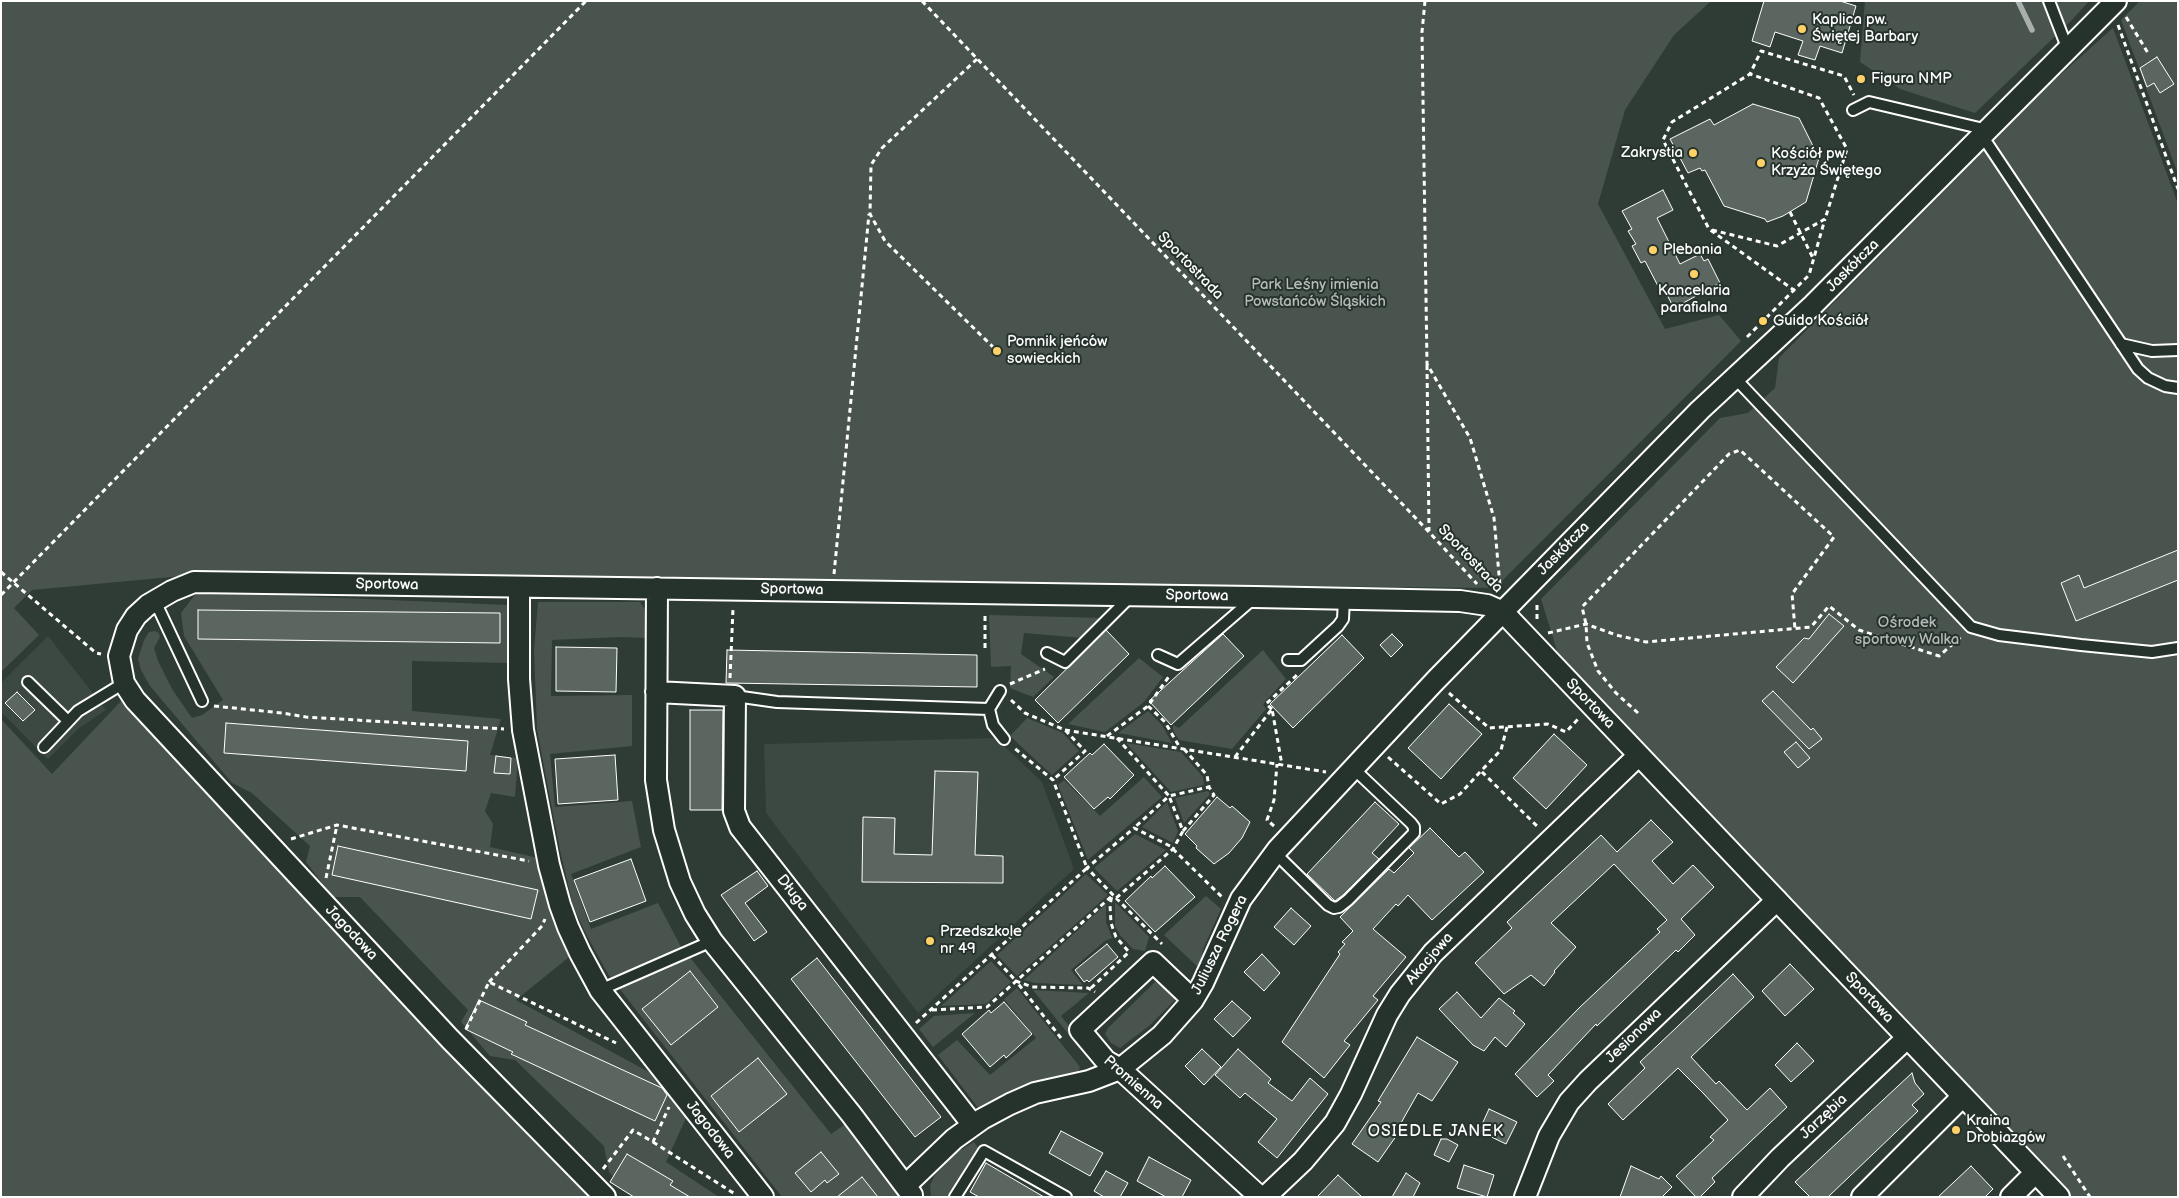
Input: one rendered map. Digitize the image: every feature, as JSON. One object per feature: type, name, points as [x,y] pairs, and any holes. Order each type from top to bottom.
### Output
[{"type":"street","name":"Jaskółcza","points":[[1503,612],[1700,410],[1813,305],[2068,50],[2111,12]]},
{"type":"street","name":"Sportowa","points":[[119,656],[127,630],[132,622],[155,601],[172,591],[194,582],[1255,597],[1475,602],[1503,612],[2059,1197]]},
{"type":"street","name":"Jagodowa","points":[[519,587],[519,679],[523,730],[549,865],[556,890],[580,953],[600,990],[763,1197]]},
{"type":"street","points":[[657,588],[656,780],[664,830],[680,882],[695,914],[712,941],[910,1191]]},
{"type":"street","name":"Juliusza Rogera","points":[[910,1191],[954,1139],[973,1125],[1010,1104],[1036,1093],[1089,1081],[1120,1069],[1162,1035],[1193,1000],[1204,983],[1235,909],[1275,853],[1435,681],[1503,612]]},
{"type":"street","name":"Jagodowa","points":[[119,656],[124,683],[135,700],[458,1046],[599,1190]]},
{"type":"street","points":[[656,692],[732,696]]},
{"type":"street","name":"Długa","points":[[732,696],[734,812],[740,827],[973,1125]]},
{"type":"street","name":"Akacjowa","points":[[1265,1197],[1303,1161],[1334,1123],[1350,1094],[1387,1015],[1400,994],[1422,966],[1451,934],[1639,755]]},
{"type":"street","name":"Jesionowa","points":[[1525,1197],[1549,1136],[1569,1102],[1588,1080],[1777,900]]},
{"type":"street","name":"Promienna","points":[[1193,1000],[1153,962],[1080,1030],[1106,1061],[1120,1069],[1260,1197]]},
{"type":"street","name":"Jarzębia","points":[[1743,1197],[1780,1158],[1908,1038]]},
{"type":"street","points":[[1862,1197],[1963,1096]]},
{"type":"street","points":[[2010,1197],[2036,1172]]},
{"type":"lane","points":[[2049,1],[2068,50]]},
{"type":"lane","points":[[1857,108],[1869,102],[1986,133],[2138,369],[2148,378],[2165,386],[2178,388]]},
{"type":"lane","points":[[2121,344],[2152,351],[2178,350]]},
{"type":"lane","points":[[1734,378],[1971,627],[1999,635],[2081,646],[2152,652],[2178,648]]},
{"type":"lane","points":[[1047,653],[1065,662],[1131,596]]},
{"type":"lane","points":[[1158,655],[1178,664],[1255,597]]},
{"type":"lane","points":[[1288,660],[1301,660],[1338,626],[1343,619],[1344,599]]},
{"type":"lane","points":[[155,601],[202,702]]},
{"type":"lane","points":[[28,682],[68,721]]},
{"type":"lane","points":[[44,747],[68,721],[96,698],[124,683]]},
{"type":"lane","points":[[1000,691],[989,709],[993,724],[1004,738]]},
{"type":"lane","points":[[732,696],[777,702],[989,709]]},
{"type":"lane","points":[[1275,853],[1328,905],[1334,908],[1339,907],[1348,900],[1414,833],[1416,830],[1411,823],[1351,772]]},
{"type":"lane","points":[[600,990],[712,941]]},
{"type":"lane","points":[[955,1197],[984,1151],[1066,1197]]},
{"type":"path","points":[[1,595],[586,1]]},
{"type":"path","name":"Sportostrada","points":[[922,1],[1479,586]]},
{"type":"path","points":[[1425,1],[1422,32],[1429,532]]},
{"type":"path","points":[[2148,53],[2122,11],[2111,12],[2178,189]]},
{"type":"path","points":[[1813,305],[1708,229],[1663,140],[1672,122],[1750,74],[1761,51],[1844,76],[1857,108]]},
{"type":"path","points":[[833,581],[870,214],[871,165],[882,148],[977,59]]},
{"type":"path","points":[[1708,229],[1776,246],[1825,219],[1846,149],[1819,98],[1750,74]]},
{"type":"path","points":[[1790,212],[1814,259]]},
{"type":"path","points":[[870,214],[885,241],[993,347]]},
{"type":"path","points":[[1427,364],[1470,438],[1494,518],[1503,612]]},
{"type":"path","points":[[1638,713],[1616,693],[1598,670],[1587,643],[1586,624],[1582,607],[1729,454],[1740,450],[1834,537],[1792,594],[1795,628]]},
{"type":"path","points":[[1,572],[96,653],[119,656]]},
{"type":"path","points":[[732,696],[733,606]]},
{"type":"path","points":[[1544,633],[1586,624],[1616,635],[1646,642],[1811,628],[1829,606],[1859,630],[1939,656],[1971,627]]},
{"type":"path","points":[[985,612],[985,648]]},
{"type":"path","points":[[1282,765],[1272,709],[1266,704],[1302,670],[1301,660]]},
{"type":"path","points":[[1065,662],[1009,684],[1000,691],[1025,713],[1065,730],[1282,765],[1351,772]]},
{"type":"path","points":[[1106,736],[1148,706],[1178,664]]},
{"type":"path","points":[[1435,681],[1488,728],[1548,724],[1566,732],[1592,706]]},
{"type":"path","points":[[202,702],[217,707],[306,717],[523,730]]},
{"type":"path","points":[[1116,898],[1173,849],[1182,831],[1214,795],[1209,787],[1207,775],[1182,749],[1165,722],[1148,706]]},
{"type":"path","points":[[1235,757],[1272,709]]},
{"type":"path","points":[[1376,745],[1441,804],[1460,794],[1501,750],[1507,727]]},
{"type":"path","points":[[1052,780],[1085,751],[1065,730]]},
{"type":"path","points":[[1004,738],[1052,780],[1087,868],[1168,949]]},
{"type":"path","points":[[1116,738],[1169,796],[1182,831]]},
{"type":"path","points":[[1277,764],[1274,800],[1267,820],[1289,838]]},
{"type":"path","points":[[1482,771],[1550,840]]},
{"type":"path","points":[[902,1035],[1169,796],[1209,787]]},
{"type":"path","points":[[272,847],[300,835],[337,825],[549,865]]},
{"type":"path","points":[[316,895],[324,888],[337,825]]},
{"type":"path","points":[[1134,828],[1173,849],[1235,909]]},
{"type":"path","points":[[458,1046],[489,982],[542,926],[556,890]]},
{"type":"path","points":[[931,1010],[987,1007],[1112,895]]},
{"type":"path","points":[[1090,989],[1129,952],[1116,937],[1111,924],[1110,905],[1112,895]]},
{"type":"path","points":[[992,955],[1016,981],[1064,1042]]},
{"type":"path","points":[[1016,981],[1032,987],[1090,989],[1107,1005]]},
{"type":"path","points":[[489,982],[621,1045]]},
{"type":"path","points":[[653,1142],[678,1088]]},
{"type":"path","points":[[599,1190],[633,1130],[740,1197]]},
{"type":"path","points":[[2063,1156],[2090,1197]]},
{"type":"shaded area","points":[[48,636],[106,710],[78,729],[48,759],[1,712],[1,683]]},
{"type":"shaded area","name":"Przedszkole nr 49","points":[[996,738],[1042,782],[1074,869],[918,1013],[766,813],[764,744]]},
{"type":"green space","name":"Park Leśny imienia Powstańców Śląskich","points":[[1,1],[1711,1],[1674,35],[1625,110],[1598,204],[1665,329],[1719,315],[1741,341],[1495,588],[192,575],[32,590],[14,608],[39,635],[1,672]]},
{"type":"green space","points":[[1865,1],[2089,1],[2071,21],[1975,113],[1900,89],[1860,62]]},
{"type":"green space","points":[[2140,1],[2178,1],[2178,174],[2121,20]]},
{"type":"green space","name":"Ośrodek sportowy Walka","points":[[2113,28],[2178,204],[2178,1197],[2071,1197],[1559,657],[1541,599],[1720,418],[1748,413],[1775,388],[1779,358],[2051,83]]},
{"type":"green space","points":[[199,592],[508,605],[510,663],[412,661],[412,711],[501,719],[490,755],[518,758],[515,797],[491,793],[485,811],[493,824],[490,847],[547,860],[574,953],[516,1000],[671,1084],[690,1109],[666,1162],[719,1197],[632,1197],[609,1172],[604,1146],[515,1060],[490,1056],[461,1022],[468,1010],[360,897],[333,897],[306,862],[310,846],[252,793],[232,783],[150,686],[141,670],[138,659],[144,640],[149,632],[155,631],[159,633],[160,637],[154,648],[158,661],[172,689],[192,718],[202,715],[223,700],[184,636],[181,613]]},
{"type":"green space","points":[[538,602],[640,602],[648,614],[647,638],[621,637],[552,640],[551,696],[632,695],[632,746],[550,754],[555,807],[632,801],[641,847],[571,874],[591,929],[658,903],[680,945],[831,1134],[847,1123],[902,1197],[782,1197],[608,974],[573,906],[545,772],[537,729],[534,650]]},
{"type":"green space","points":[[989,615],[1103,618],[1083,638],[1024,633],[1021,654],[1054,677],[1033,697],[1010,688],[1011,666],[991,667]]},
{"type":"green space","points":[[1263,650],[1286,679],[1263,704],[1266,709],[1232,749],[1179,740],[1173,730],[1173,725],[1179,728]]},
{"type":"green space","points":[[1139,658],[1163,677],[1144,702],[1105,732],[1068,724]]},
{"type":"green space","points":[[123,699],[592,1197],[1,1197],[1,719],[52,774]]},
{"type":"green space","points":[[1148,711],[1162,725],[1172,743],[1118,733]]},
{"type":"green space","points":[[1027,718],[1063,733],[1079,751],[1052,775],[1010,736]]},
{"type":"green space","points":[[1126,743],[1181,752],[1203,777],[1204,785],[1171,792]]},
{"type":"green space","points":[[1144,777],[1162,797],[1088,860],[1058,785],[1064,780],[1100,816]]},
{"type":"green space","points":[[1208,791],[1210,794],[1184,823],[1175,798]]},
{"type":"green space","points":[[1167,802],[1178,831],[1173,843],[1142,827]]},
{"type":"green space","points":[[1135,834],[1166,850],[1117,891],[1094,868]]},
{"type":"green space","points":[[1086,874],[1108,895],[1017,976],[997,955]]},
{"type":"green space","points":[[1206,896],[1221,909],[1203,949],[1200,969],[1164,935]]},
{"type":"green space","points":[[1115,902],[1149,937],[1145,951],[1133,949],[1120,935],[1115,926]]},
{"type":"green space","points":[[1106,904],[1106,922],[1112,938],[1105,941],[1071,970],[1083,985],[1035,983],[1024,980]]},
{"type":"green space","points":[[991,961],[1011,982],[986,1004],[941,1006]]},
{"type":"green space","points":[[1155,982],[1165,984],[1177,998],[1149,1026],[1120,1048],[1111,1043],[1105,1034],[1108,1028]]},
{"type":"green space","points":[[1017,988],[1080,1067],[1078,1072],[1032,1082],[979,1109],[938,1055],[957,1040],[990,1075],[1036,1038],[1004,999]]},
{"type":"green space","points":[[1033,990],[1089,993],[1061,1016],[1090,1052],[1086,1056]]},
{"type":"green space","points":[[975,1013],[933,1047],[919,1029],[934,1016]]},
{"type":"green space","points":[[974,1142],[980,1151],[967,1164],[950,1197],[931,1197],[930,1185],[935,1175],[957,1152]]},
{"type":"building","name":"Kaplica pw. Świętej Barbary","points":[[1764,1],[1840,1],[1856,6],[1842,53],[1820,46],[1815,60],[1798,55],[1803,41],[1775,32],[1770,47],[1752,41]]},
{"type":"building","points":[[2157,57],[2174,84],[2160,93],[2154,83],[2147,87],[2140,68]]},
{"type":"building","name":"Kościół pw. Krzyża Świętego","points":[[1753,104],[1799,118],[1819,158],[1806,202],[1783,216],[1767,222],[1765,219],[1724,206],[1705,170],[1702,171],[1700,168],[1688,173],[1670,139],[1710,119],[1714,125]]},
{"type":"building","name":"Plebania","points":[[1663,190],[1673,210],[1657,218],[1680,264],[1700,254],[1704,261],[1708,259],[1720,283],[1674,308],[1661,284],[1658,286],[1645,261],[1641,263],[1632,246],[1636,244],[1628,231],[1632,229],[1622,211]]},
{"type":"building","points":[[2178,550],[2178,580],[2076,621],[2061,583],[2079,575],[2084,588]]},
{"type":"building","points":[[198,610],[500,613],[500,643],[198,639]]},
{"type":"building","points":[[1829,614],[1844,626],[1793,683],[1776,667],[1804,638],[1809,639]]},
{"type":"building","points":[[1106,630],[1129,654],[1058,723],[1035,700]]},
{"type":"building","points":[[1223,634],[1244,656],[1171,725],[1149,701]]},
{"type":"building","points":[[1392,634],[1403,645],[1391,657],[1380,645]]},
{"type":"building","points":[[1342,635],[1364,658],[1293,728],[1270,704]]},
{"type":"building","points":[[556,647],[617,648],[616,692],[556,691]]},
{"type":"building","points":[[727,650],[977,655],[977,687],[726,683]]},
{"type":"building","points":[[1773,691],[1811,730],[1813,728],[1822,739],[1809,749],[1762,701]]},
{"type":"building","points":[[17,692],[35,710],[23,721],[5,703]]},
{"type":"building","points":[[1449,704],[1482,734],[1441,779],[1408,748]]},
{"type":"building","points":[[690,710],[723,710],[722,810],[690,810]]},
{"type":"building","points":[[226,723],[468,741],[466,771],[224,753]]},
{"type":"building","points":[[1554,734],[1587,765],[1546,809],[1513,778]]},
{"type":"building","points":[[1796,742],[1810,758],[1798,768],[1784,752]]},
{"type":"building","points":[[1104,744],[1134,775],[1110,799],[1108,797],[1094,809],[1064,777],[1090,753],[1092,755]]},
{"type":"building","points":[[615,755],[618,800],[558,804],[555,759]]},
{"type":"building","points":[[496,756],[511,758],[510,774],[494,773]]},
{"type":"building","points":[[935,771],[978,772],[975,855],[1003,856],[1003,883],[862,882],[863,817],[895,818],[894,854],[932,855]]},
{"type":"building","points":[[1217,797],[1230,808],[1232,806],[1250,822],[1242,838],[1229,853],[1214,864],[1196,848],[1197,846],[1185,834]]},
{"type":"building","points":[[1375,802],[1399,824],[1372,853],[1379,859],[1335,901],[1307,874]]},
{"type":"building","points":[[1651,820],[1673,842],[1652,861],[1673,884],[1693,865],[1714,887],[1681,919],[1695,935],[1678,952],[1676,950],[1597,1026],[1596,1024],[1548,1075],[1554,1081],[1537,1097],[1515,1074],[1580,1007],[1660,932],[1657,929],[1667,920],[1614,864],[1551,923],[1576,947],[1554,971],[1544,986],[1531,975],[1504,994],[1475,963],[1512,928],[1507,922],[1601,835],[1617,852]]},
{"type":"building","points":[[1430,828],[1459,857],[1465,852],[1484,872],[1432,920],[1408,895],[1398,906],[1396,904],[1373,929],[1406,957],[1373,996],[1378,1000],[1344,1041],[1350,1045],[1324,1078],[1282,1042],[1340,954],[1338,952],[1345,944],[1342,942],[1353,931],[1340,917],[1389,869],[1394,873],[1414,853],[1409,848]]},
{"type":"building","points":[[338,846],[538,890],[531,919],[332,875]]},
{"type":"building","points":[[631,859],[646,901],[590,922],[574,880]]},
{"type":"building","points":[[1165,866],[1195,897],[1155,932],[1125,901],[1151,876],[1152,878]]},
{"type":"building","points":[[757,871],[768,886],[745,903],[767,932],[754,941],[721,895]]},
{"type":"building","points":[[1291,908],[1311,926],[1294,945],[1274,927]]},
{"type":"building","points":[[1107,944],[1118,957],[1089,982],[1087,980],[1084,982],[1075,970]]},
{"type":"building","points":[[1262,954],[1280,973],[1264,991],[1244,972]]},
{"type":"building","points":[[817,958],[941,1117],[915,1137],[791,979]]},
{"type":"building","points":[[1790,964],[1814,989],[1785,1016],[1762,991]]},
{"type":"building","points":[[690,971],[718,1007],[671,1045],[642,1009]]},
{"type":"building","points":[[1733,974],[1754,997],[1691,1057],[1716,1084],[1719,1081],[1747,1110],[1770,1088],[1787,1107],[1712,1178],[1715,1182],[1700,1197],[1696,1197],[1676,1176],[1714,1140],[1710,1137],[1728,1120],[1703,1093],[1678,1068],[1623,1120],[1608,1104],[1645,1068],[1640,1062]]},
{"type":"building","points":[[1457,992],[1481,1018],[1499,998],[1515,1011],[1513,1013],[1525,1024],[1506,1047],[1495,1037],[1484,1051],[1473,1045],[1439,1009]]},
{"type":"building","points":[[479,1000],[527,1022],[525,1025],[662,1088],[667,1095],[655,1121],[511,1054],[513,1052],[465,1029]]},
{"type":"building","points":[[1232,1001],[1251,1018],[1233,1037],[1214,1019]]},
{"type":"building","points":[[1004,1002],[1032,1034],[1006,1058],[1004,1055],[990,1067],[962,1034],[989,1010],[991,1013]]},
{"type":"building","points":[[1417,1037],[1458,1062],[1432,1101],[1418,1093],[1397,1130],[1399,1132],[1378,1162],[1352,1144],[1381,1102],[1378,1101]]},
{"type":"building","points":[[1797,1043],[1814,1061],[1791,1082],[1775,1065]]},
{"type":"building","points":[[1202,1049],[1221,1067],[1204,1085],[1185,1066]]},
{"type":"building","points":[[1238,1049],[1271,1079],[1268,1083],[1292,1101],[1310,1078],[1328,1094],[1277,1158],[1258,1142],[1277,1119],[1245,1093],[1240,1098],[1215,1075]]},
{"type":"building","points":[[758,1058],[787,1094],[739,1132],[711,1096]]},
{"type":"building","points":[[1912,1073],[1915,1083],[1924,1094],[1912,1105],[1918,1111],[1828,1197],[1810,1197],[1795,1182]]},
{"type":"building","points":[[1489,1109],[1517,1122],[1506,1144],[1479,1131]]},
{"type":"building","points":[[1061,1131],[1103,1153],[1090,1176],[1049,1153]]},
{"type":"building","points":[[1441,1139],[1447,1139],[1458,1145],[1449,1162],[1434,1155]]},
{"type":"building","points":[[821,1152],[839,1174],[827,1183],[825,1180],[811,1192],[795,1173]]},
{"type":"building","points":[[627,1154],[673,1181],[670,1185],[690,1197],[634,1197],[610,1182]]},
{"type":"building","points":[[1149,1157],[1191,1180],[1182,1197],[1166,1197],[1137,1181]]},
{"type":"building","points":[[986,1163],[1044,1197],[979,1197],[970,1192]]},
{"type":"building","points":[[1464,1165],[1494,1175],[1487,1197],[1457,1188]]},
{"type":"building","points":[[1631,1166],[1659,1179],[1661,1176],[1672,1187],[1662,1197],[1620,1197]]},
{"type":"building","points":[[1971,1166],[1993,1189],[1985,1197],[1938,1197]]},
{"type":"building","points":[[1106,1171],[1128,1183],[1120,1197],[1104,1197],[1094,1191]]},
{"type":"building","points":[[1406,1173],[1420,1183],[1413,1197],[1392,1197]]},
{"type":"building","points":[[1338,1175],[1362,1197],[1317,1197]]},
{"type":"building","points":[[862,1177],[878,1197],[837,1197]]},
{"type":"waterway","points":[[2018,1],[2032,30]]},
{"type":"place","name":"Kaplica pw. Świętej Barbary","points":[[1802,29]]},
{"type":"place","name":"Figura NMP","points":[[1861,79]]},
{"type":"place","name":"Zakrystia","points":[[1693,153]]},
{"type":"place","name":"Kościół pw. Krzyża Świętego","points":[[1761,163]]},
{"type":"place","name":"Plebania","points":[[1653,250]]},
{"type":"place","name":"Kancelaria parafialna","points":[[1694,274]]},
{"type":"place","name":"Guido Kościół","points":[[1763,321]]},
{"type":"place","name":"Pomnik jeńców sowieckich","points":[[997,351]]},
{"type":"place","name":"Przedszkole nr 49","points":[[930,941]]},
{"type":"place","name":"Kraina Drobiazgów","points":[[1956,1130]]},
{"type":"district","name":"OSIEDLE JANEK","points":[[1436,1132]]}]
